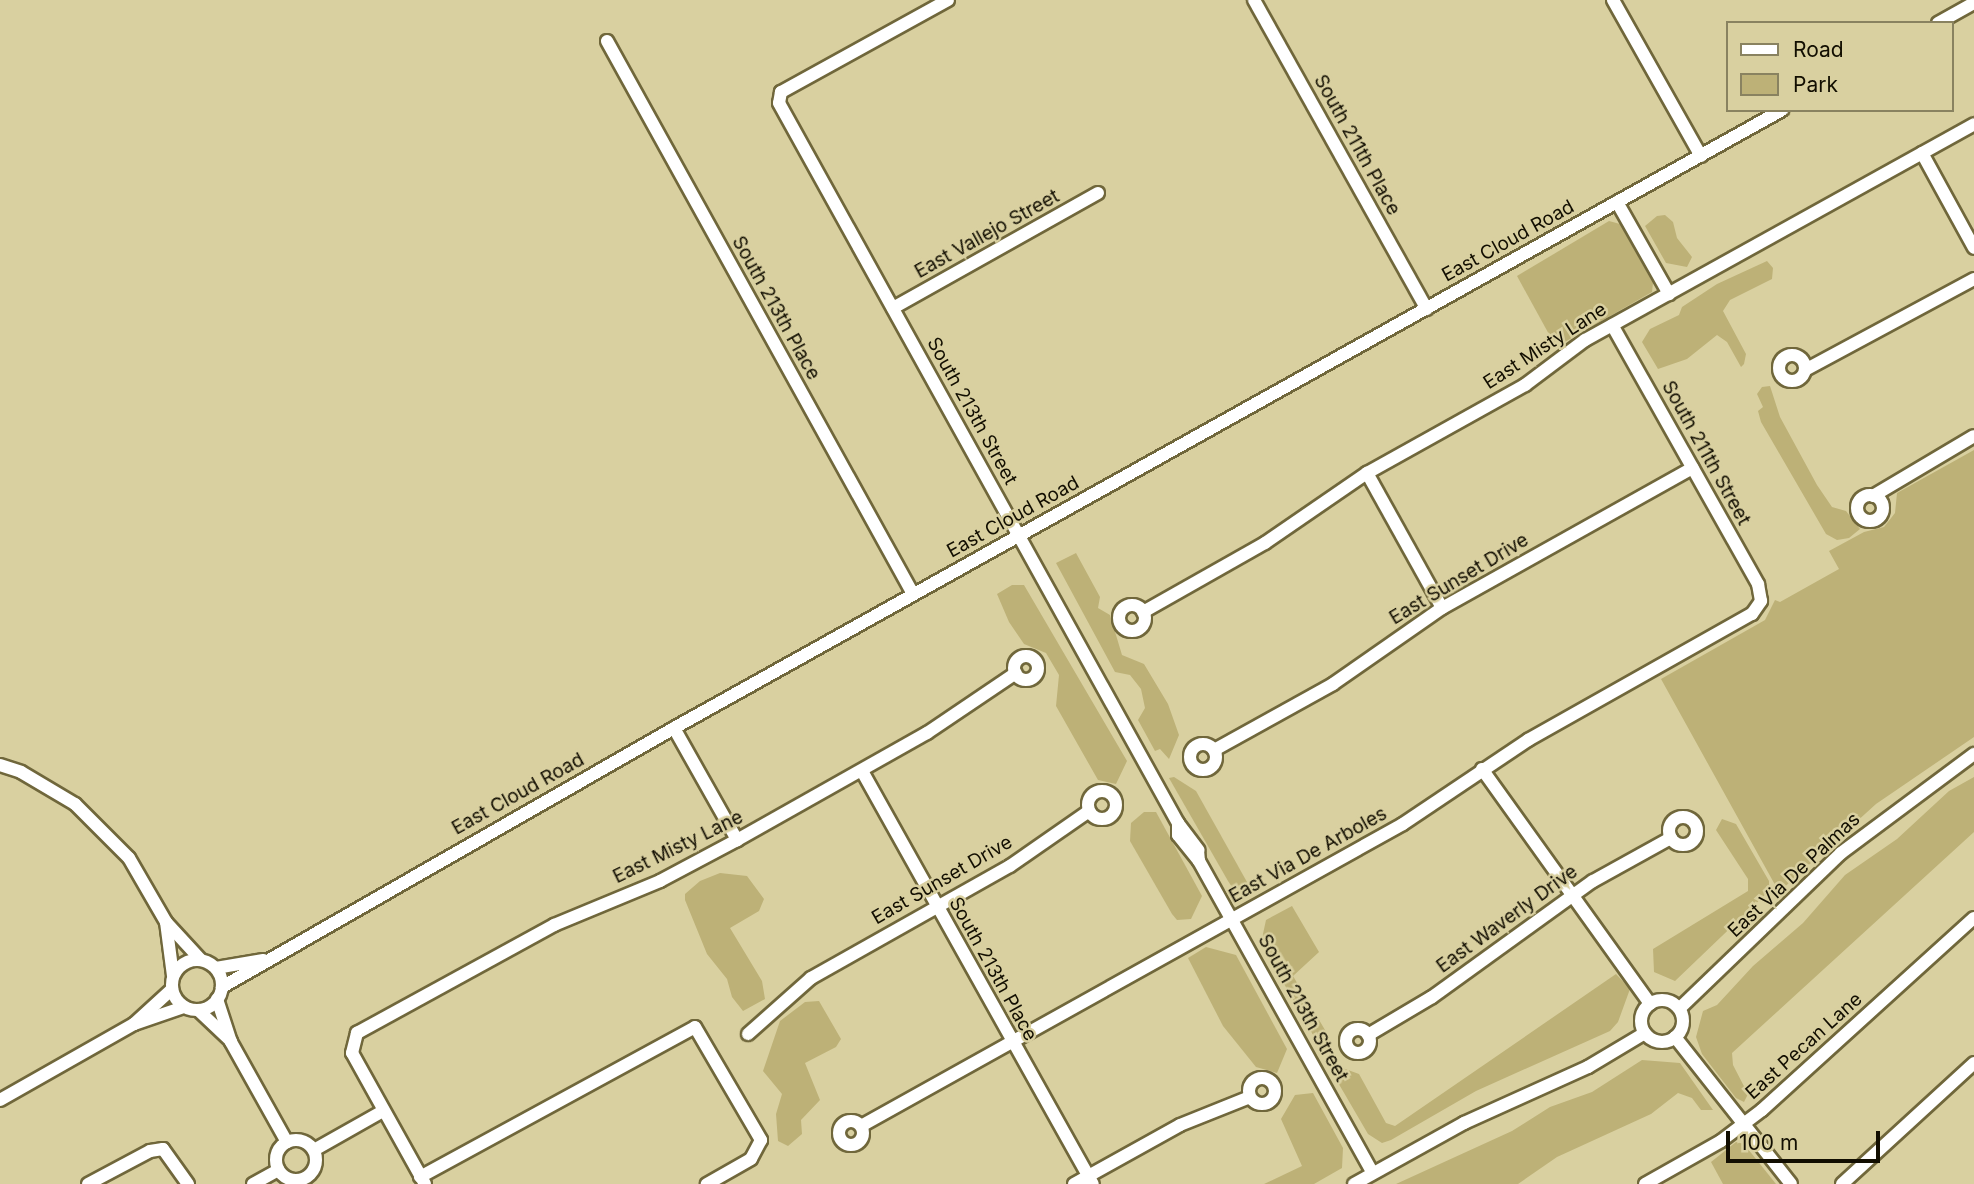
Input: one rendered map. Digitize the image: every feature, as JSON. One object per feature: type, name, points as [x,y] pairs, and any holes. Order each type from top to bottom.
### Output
[{"type":"street","name":"South 213th Street","points":[[948,0],[781,92],[779,103],[1017,537],[1178,822],[1178,835],[1199,861],[1373,1173]]},
{"type":"street","name":"South 211th Place","points":[[1254,0],[1427,309]]},
{"type":"street","points":[[1613,0],[1700,156]]},
{"type":"street","points":[[1942,21],[1974,3]]},
{"type":"street","name":"South 213th Place","points":[[607,41],[913,594]]},
{"type":"street","name":"East Cloud Road","points":[[220,993],[263,960],[1778,112]]},
{"type":"street","name":"East Misty Lane","points":[[1143,612],[1265,542],[1367,473],[1525,385],[1569,350],[1974,124]]},
{"type":"street","points":[[1922,153],[1974,248]]},
{"type":"street","name":"East Vallejo Street","points":[[893,308],[1098,193]]},
{"type":"street","points":[[1617,202],[1669,294]]},
{"type":"street","points":[[1805,370],[1974,279]]},
{"type":"street","name":"South 211th Street","points":[[1612,325],[1758,584],[1761,601]]},
{"type":"street","points":[[1873,496],[1974,436]]},
{"type":"street","name":"East Sunset Drive","points":[[1214,750],[1333,684],[1442,608],[1692,468]]},
{"type":"street","points":[[1367,473],[1442,608]]},
{"type":"street","name":"East Via De Arboles","points":[[861,1126],[1423,812],[1482,769],[1752,614],[1761,601]]},
{"type":"street","name":"East Misty Lane","points":[[383,1111],[352,1053],[357,1033],[518,944],[660,881],[737,840],[862,771],[1016,673]]},
{"type":"street","points":[[674,728],[737,840]]},
{"type":"street","name":"East Via De Palmas","points":[[1679,1008],[1850,845],[1974,754]]},
{"type":"street","points":[[0,765],[22,772],[75,804],[104,830],[148,884],[166,922],[201,960],[216,968],[231,1042]]},
{"type":"street","points":[[1482,769],[1650,1004]]},
{"type":"street","name":"South 213th Place","points":[[862,771],[1091,1180]]},
{"type":"street","name":"East Sunset Drive","points":[[748,1034],[811,978],[1010,866],[1089,811]]},
{"type":"street","name":"East Waverly Drive","points":[[1368,1035],[1432,997],[1572,895],[1671,838]]},
{"type":"street","name":"East Pecan Lane","points":[[1645,1184],[1742,1126],[1974,918]]},
{"type":"street","points":[[166,922],[172,983],[184,1007]]},
{"type":"street","points":[[134,1024],[172,983],[181,965],[201,960]]},
{"type":"street","name":"East Cloud Road","points":[[216,968],[263,960]]},
{"type":"street","points":[[198,1010],[220,993]]},
{"type":"street","points":[[1665,1000],[1679,1008],[1684,1020],[1675,1037],[1662,1042],[1645,1033],[1641,1021],[1650,1004],[1665,1000]]},
{"type":"street","points":[[0,1100],[134,1024],[184,1007],[198,1010],[231,1042],[288,1142]]},
{"type":"street","points":[[314,1150],[383,1111],[423,1180],[695,1027],[761,1140],[759,1150],[706,1184]]},
{"type":"street","points":[[1354,1184],[1645,1033]]},
{"type":"street","points":[[1675,1037],[1742,1126],[1791,1184]]},
{"type":"street","points":[[1842,1184],[1974,1063]]},
{"type":"street","points":[[1074,1184],[1091,1180],[1190,1119],[1250,1097]]},
{"type":"street","points":[[288,1142],[305,1142],[314,1150],[317,1162],[309,1181],[288,1179],[278,1170],[278,1152],[288,1142]]},
{"type":"street","points":[[88,1184],[150,1150],[163,1149],[188,1184]]},
{"type":"street","points":[[253,1184],[278,1170]]},
{"type":"green space","points":[[1665,215],[1673,222],[1677,238],[1692,257],[1687,267],[1666,263],[1645,226],[1657,216]]},
{"type":"green space","points":[[1609,221],[1620,224],[1653,283],[1652,292],[1556,347],[1517,276]]},
{"type":"green space","points":[[1767,261],[1773,268],[1772,279],[1730,300],[1723,311],[1746,354],[1741,367],[1727,342],[1717,335],[1687,359],[1658,369],[1642,342],[1650,329],[1679,315],[1682,307],[1717,284]]},
{"type":"green space","points":[[1770,386],[1780,417],[1817,485],[1832,507],[1846,511],[1860,529],[1849,538],[1837,540],[1826,534],[1761,422],[1758,411],[1763,407],[1757,394],[1762,387]]},
{"type":"green space","points":[[1974,450],[1974,737],[1876,804],[1779,892],[1661,679],[1765,620],[1775,600],[1780,602],[1839,569],[1829,551],[1864,532],[1884,527],[1895,513],[1897,493]]},
{"type":"green space","points":[[1076,553],[1100,597],[1098,608],[1110,615],[1122,655],[1144,664],[1168,704],[1179,735],[1169,759],[1160,749],[1155,751],[1138,720],[1145,708],[1141,689],[1130,675],[1115,672],[1056,563]]},
{"type":"green space","points":[[1012,585],[1024,585],[1127,761],[1116,784],[1098,780],[1056,706],[1059,675],[1046,653],[1024,644],[1009,622],[997,594]]},
{"type":"green space","points":[[1174,777],[1196,791],[1247,882],[1246,892],[1236,893],[1228,881],[1169,778]]},
{"type":"green space","points":[[1974,777],[1974,832],[1732,1053],[1733,1065],[1748,1094],[1744,1102],[1736,1098],[1702,1054],[1696,1037],[1703,1011],[1717,1005],[1753,966],[1803,923],[1845,875],[1897,839],[1949,791]]},
{"type":"green space","points":[[1144,812],[1156,812],[1202,896],[1191,919],[1177,920],[1172,914],[1130,841],[1131,823]]},
{"type":"green space","points":[[1722,819],[1736,824],[1769,881],[1769,891],[1675,981],[1654,972],[1653,949],[1748,891],[1748,879],[1716,830]]},
{"type":"green space","points":[[720,873],[747,876],[764,899],[759,911],[730,928],[762,981],[765,999],[743,1011],[732,997],[727,979],[707,954],[685,900],[685,894],[700,881]]},
{"type":"green space","points":[[1292,906],[1319,952],[1293,976],[1328,1035],[1327,1044],[1317,1042],[1261,943],[1266,920]]},
{"type":"green space","points":[[1206,947],[1236,955],[1287,1049],[1277,1073],[1256,1067],[1223,1026],[1188,958]]},
{"type":"green space","points":[[1616,974],[1630,989],[1618,1022],[1610,1031],[1476,1091],[1382,1143],[1368,1134],[1326,1062],[1359,1074],[1386,1123],[1395,1126]]},
{"type":"green space","points":[[819,1001],[841,1039],[836,1047],[805,1063],[820,1100],[801,1120],[802,1134],[788,1146],[778,1141],[776,1114],[782,1094],[763,1071],[780,1021],[805,1002]]},
{"type":"green space","points":[[1642,1060],[1680,1063],[1713,1110],[1701,1110],[1692,1098],[1678,1093],[1651,1114],[1557,1157],[1518,1184],[1396,1184],[1512,1131],[1550,1107],[1592,1092]]},
{"type":"green space","points":[[1313,1093],[1343,1148],[1342,1168],[1314,1184],[1264,1184],[1302,1166],[1281,1119],[1295,1095]]},
{"type":"green space","points":[[1736,1142],[1744,1144],[1776,1184],[1723,1184],[1711,1162]]}]
